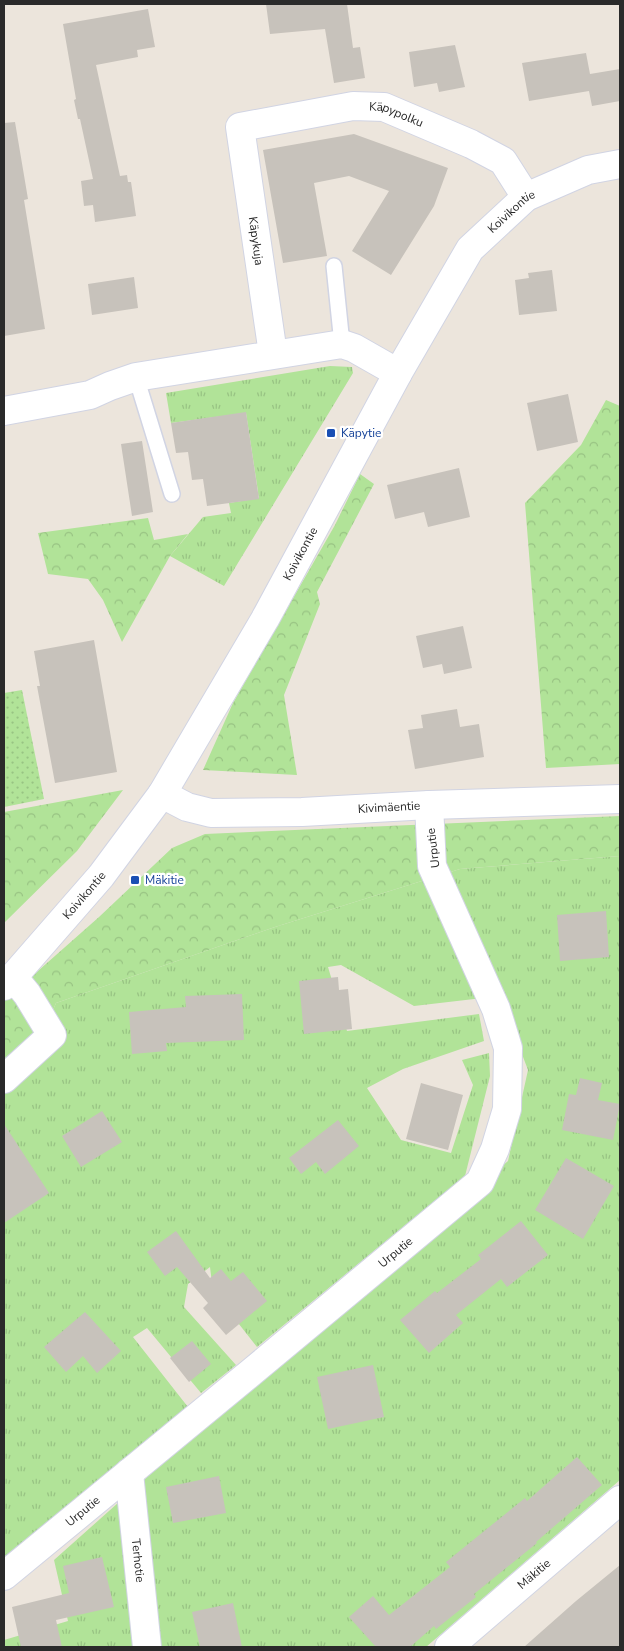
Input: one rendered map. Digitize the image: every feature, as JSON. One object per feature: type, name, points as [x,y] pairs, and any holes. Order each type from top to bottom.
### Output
[{"type":"street","name":"Käpypolku","points":[[240,127],[353,106],[384,107],[471,144],[503,161],[526,197]]},
{"type":"street","name":"Käpykuja","points":[[240,127],[273,354]]},
{"type":"street","name":"Koivikontie","points":[[9,982],[101,876],[162,794],[265,619],[398,372],[470,249],[526,197],[588,170],[620,164]]},
{"type":"street","points":[[4,411],[90,396],[110,386],[136,377],[342,344],[354,348],[398,372]]},
{"type":"street","name":"Kivimäentie","points":[[162,794],[187,807],[211,813],[302,812],[428,805],[620,799]]},
{"type":"street","name":"Urputie","points":[[4,1576],[480,1182],[495,1149],[506,1109],[508,1048],[496,1010],[432,866],[428,805]]},
{"type":"street","points":[[4,1079],[52,1035],[27,994],[9,982]]},
{"type":"street","name":"Terhotie","points":[[129,1473],[147,1647]]},
{"type":"street","name":"Mäkitie","points":[[449,1647],[620,1500]]},
{"type":"lane","points":[[334,266],[342,344]]},
{"type":"lane","points":[[136,377],[172,494]]},
{"type":"green space","points":[[330,366],[352,367],[353,373],[224,586],[170,556],[203,517],[231,513],[229,503],[259,498],[246,413],[171,423],[166,393]]},
{"type":"green space","points":[[606,400],[620,406],[620,764],[546,768],[525,503],[581,445]]},
{"type":"green space","points":[[360,474],[374,484],[317,592],[320,604],[284,695],[297,775],[203,770],[233,703],[335,525]]},
{"type":"green space","points":[[148,518],[154,540],[188,534],[170,556],[122,642],[103,600],[88,579],[48,574],[38,533]]},
{"type":"green space","points":[[22,690],[44,799],[4,807],[4,693]]},
{"type":"green space","points":[[123,790],[77,851],[4,923],[4,812]]},
{"type":"green space","points":[[620,816],[620,856],[460,869],[275,927],[56,1003],[41,1038],[4,1071],[4,1001],[99,917],[172,848],[205,834]]},
{"type":"green space","points":[[620,856],[620,1480],[426,1647],[4,1647],[4,1640],[68,1621],[54,1560],[293,1347],[508,1161],[528,1070],[500,996],[414,1006],[341,965],[328,967],[347,1031],[479,1014],[484,1041],[403,1069],[367,1088],[401,1140],[451,1153],[473,1085],[462,1060],[489,1053],[490,1076],[465,1176],[257,1347],[213,1291],[210,1267],[188,1284],[184,1307],[236,1365],[201,1393],[147,1328],[133,1337],[188,1407],[4,1558],[4,1071],[41,1038],[56,1003],[275,927],[460,869]]},
{"type":"building","points":[[266,4],[347,4],[353,48],[360,47],[365,78],[334,83],[325,29],[270,34]]},
{"type":"building","points":[[148,9],[155,47],[137,50],[138,57],[96,65],[120,176],[127,175],[128,182],[131,182],[136,216],[95,222],[93,205],[84,206],[81,181],[93,179],[74,100],[76,99],[63,24]]},
{"type":"building","points":[[455,45],[465,87],[439,92],[437,83],[414,87],[409,52]]},
{"type":"building","points":[[586,53],[590,74],[620,69],[620,101],[592,106],[589,91],[529,101],[522,63]]},
{"type":"building","points":[[15,122],[28,199],[24,200],[45,329],[4,336],[4,123]]},
{"type":"building","points":[[354,134],[448,168],[434,206],[391,275],[352,251],[389,191],[349,176],[314,183],[327,256],[283,263],[263,150]]},
{"type":"building","points":[[552,270],[557,311],[519,315],[515,280],[529,278],[528,273]]},
{"type":"building","points":[[134,277],[138,308],[92,315],[88,284]]},
{"type":"building","points":[[568,394],[578,442],[537,451],[527,403]]},
{"type":"building","points":[[246,412],[259,499],[207,506],[203,479],[192,480],[188,452],[176,453],[171,423]]},
{"type":"building","points":[[142,441],[153,512],[132,516],[121,444]]},
{"type":"building","points":[[459,468],[470,517],[428,527],[424,512],[395,519],[387,485]]},
{"type":"building","points":[[463,626],[472,668],[444,674],[442,664],[423,668],[416,636]]},
{"type":"building","points":[[94,640],[117,772],[55,783],[37,686],[40,686],[34,651]]},
{"type":"building","points":[[457,709],[460,727],[479,724],[484,757],[415,769],[408,730],[423,728],[421,715]]},
{"type":"building","points":[[606,911],[609,957],[560,961],[557,915]]},
{"type":"building","points":[[338,977],[339,990],[348,989],[352,1029],[304,1034],[299,981]]},
{"type":"building","points":[[242,994],[244,1040],[166,1043],[167,1051],[132,1054],[129,1012],[186,1007],[185,996]]},
{"type":"building","points":[[580,1078],[602,1083],[598,1100],[620,1104],[613,1140],[562,1130],[569,1094],[576,1095]]},
{"type":"building","points":[[421,1083],[463,1095],[448,1150],[406,1139]]},
{"type":"building","points":[[102,1111],[122,1142],[81,1167],[62,1136]]},
{"type":"building","points":[[338,1120],[359,1146],[325,1174],[316,1162],[301,1174],[289,1158]]},
{"type":"building","points":[[4,1124],[49,1193],[4,1223]]},
{"type":"building","points":[[566,1158],[614,1186],[583,1239],[535,1210]]},
{"type":"building","points":[[521,1221],[548,1255],[507,1287],[501,1279],[456,1315],[463,1323],[429,1353],[400,1320],[435,1291],[437,1293],[481,1259],[478,1255]]},
{"type":"building","points":[[176,1231],[210,1278],[221,1269],[231,1281],[243,1272],[267,1301],[226,1335],[203,1308],[208,1303],[177,1267],[165,1276],[147,1252]]},
{"type":"building","points":[[85,1312],[121,1351],[97,1373],[83,1356],[66,1372],[44,1347]]},
{"type":"building","points":[[192,1341],[211,1364],[189,1382],[170,1358]]},
{"type":"building","points":[[373,1365],[384,1417],[328,1429],[317,1377]]},
{"type":"building","points":[[577,1457],[602,1485],[537,1543],[474,1594],[476,1597],[436,1629],[434,1626],[410,1647],[376,1647],[349,1617],[373,1596],[389,1615],[450,1567],[446,1562],[525,1498],[527,1501]]},
{"type":"building","points":[[219,1476],[226,1513],[173,1523],[166,1487]]},
{"type":"building","points":[[102,1557],[114,1607],[56,1620],[62,1647],[21,1647],[12,1607],[69,1593],[63,1566]]},
{"type":"building","points":[[620,1565],[620,1647],[524,1647],[576,1601]]},
{"type":"building","points":[[233,1603],[242,1647],[200,1647],[192,1612]]},
{"type":"place","name":"Käpytie","points":[[331,433]]},
{"type":"place","name":"Mäkitie","points":[[135,880]]}]
